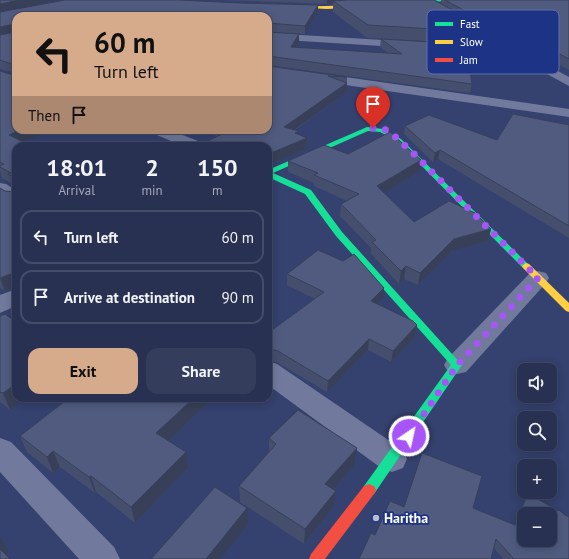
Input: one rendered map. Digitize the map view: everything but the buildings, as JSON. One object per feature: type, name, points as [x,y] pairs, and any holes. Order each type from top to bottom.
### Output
[{"type":"street","points":[[401,3],[456,0]]},
{"type":"street","points":[[422,1],[438,10]]},
{"type":"street","points":[[282,7],[327,8],[371,5]]},
{"type":"street","points":[[272,36],[427,46]]},
{"type":"street","points":[[272,71],[569,113]]},
{"type":"street","points":[[554,74],[569,82]]},
{"type":"street","points":[[272,172],[367,129],[384,129],[391,133],[414,154],[569,309]]},
{"type":"street","points":[[166,134],[187,142]]},
{"type":"street","points":[[272,176],[308,192],[340,234],[457,365]]},
{"type":"street","points":[[0,188],[12,196]]},
{"type":"street","points":[[316,559],[392,459],[457,365],[538,278]]},
{"type":"street","points":[[0,305],[12,298]]},
{"type":"street","points":[[272,374],[392,459]]},
{"type":"street","points":[[0,451],[102,559]]},
{"type":"traffic: fast","points":[[407,3],[456,0]]},
{"type":"traffic: fast","points":[[272,171],[367,129],[381,130],[399,140],[526,266]]},
{"type":"traffic: fast","points":[[272,176],[308,192],[339,234],[457,365],[369,490]]},
{"type":"traffic: slow","points":[[289,7],[327,8],[363,6]]},
{"type":"traffic: slow","points":[[526,266],[569,309]]},
{"type":"traffic: jam","points":[[316,559],[369,490]]},
{"type":"place","name":"Haritha","points":[[376,518]]},
{"type":"route","points":[[373,128],[384,129],[391,133],[414,154],[538,278],[457,365],[409,436]]}]
